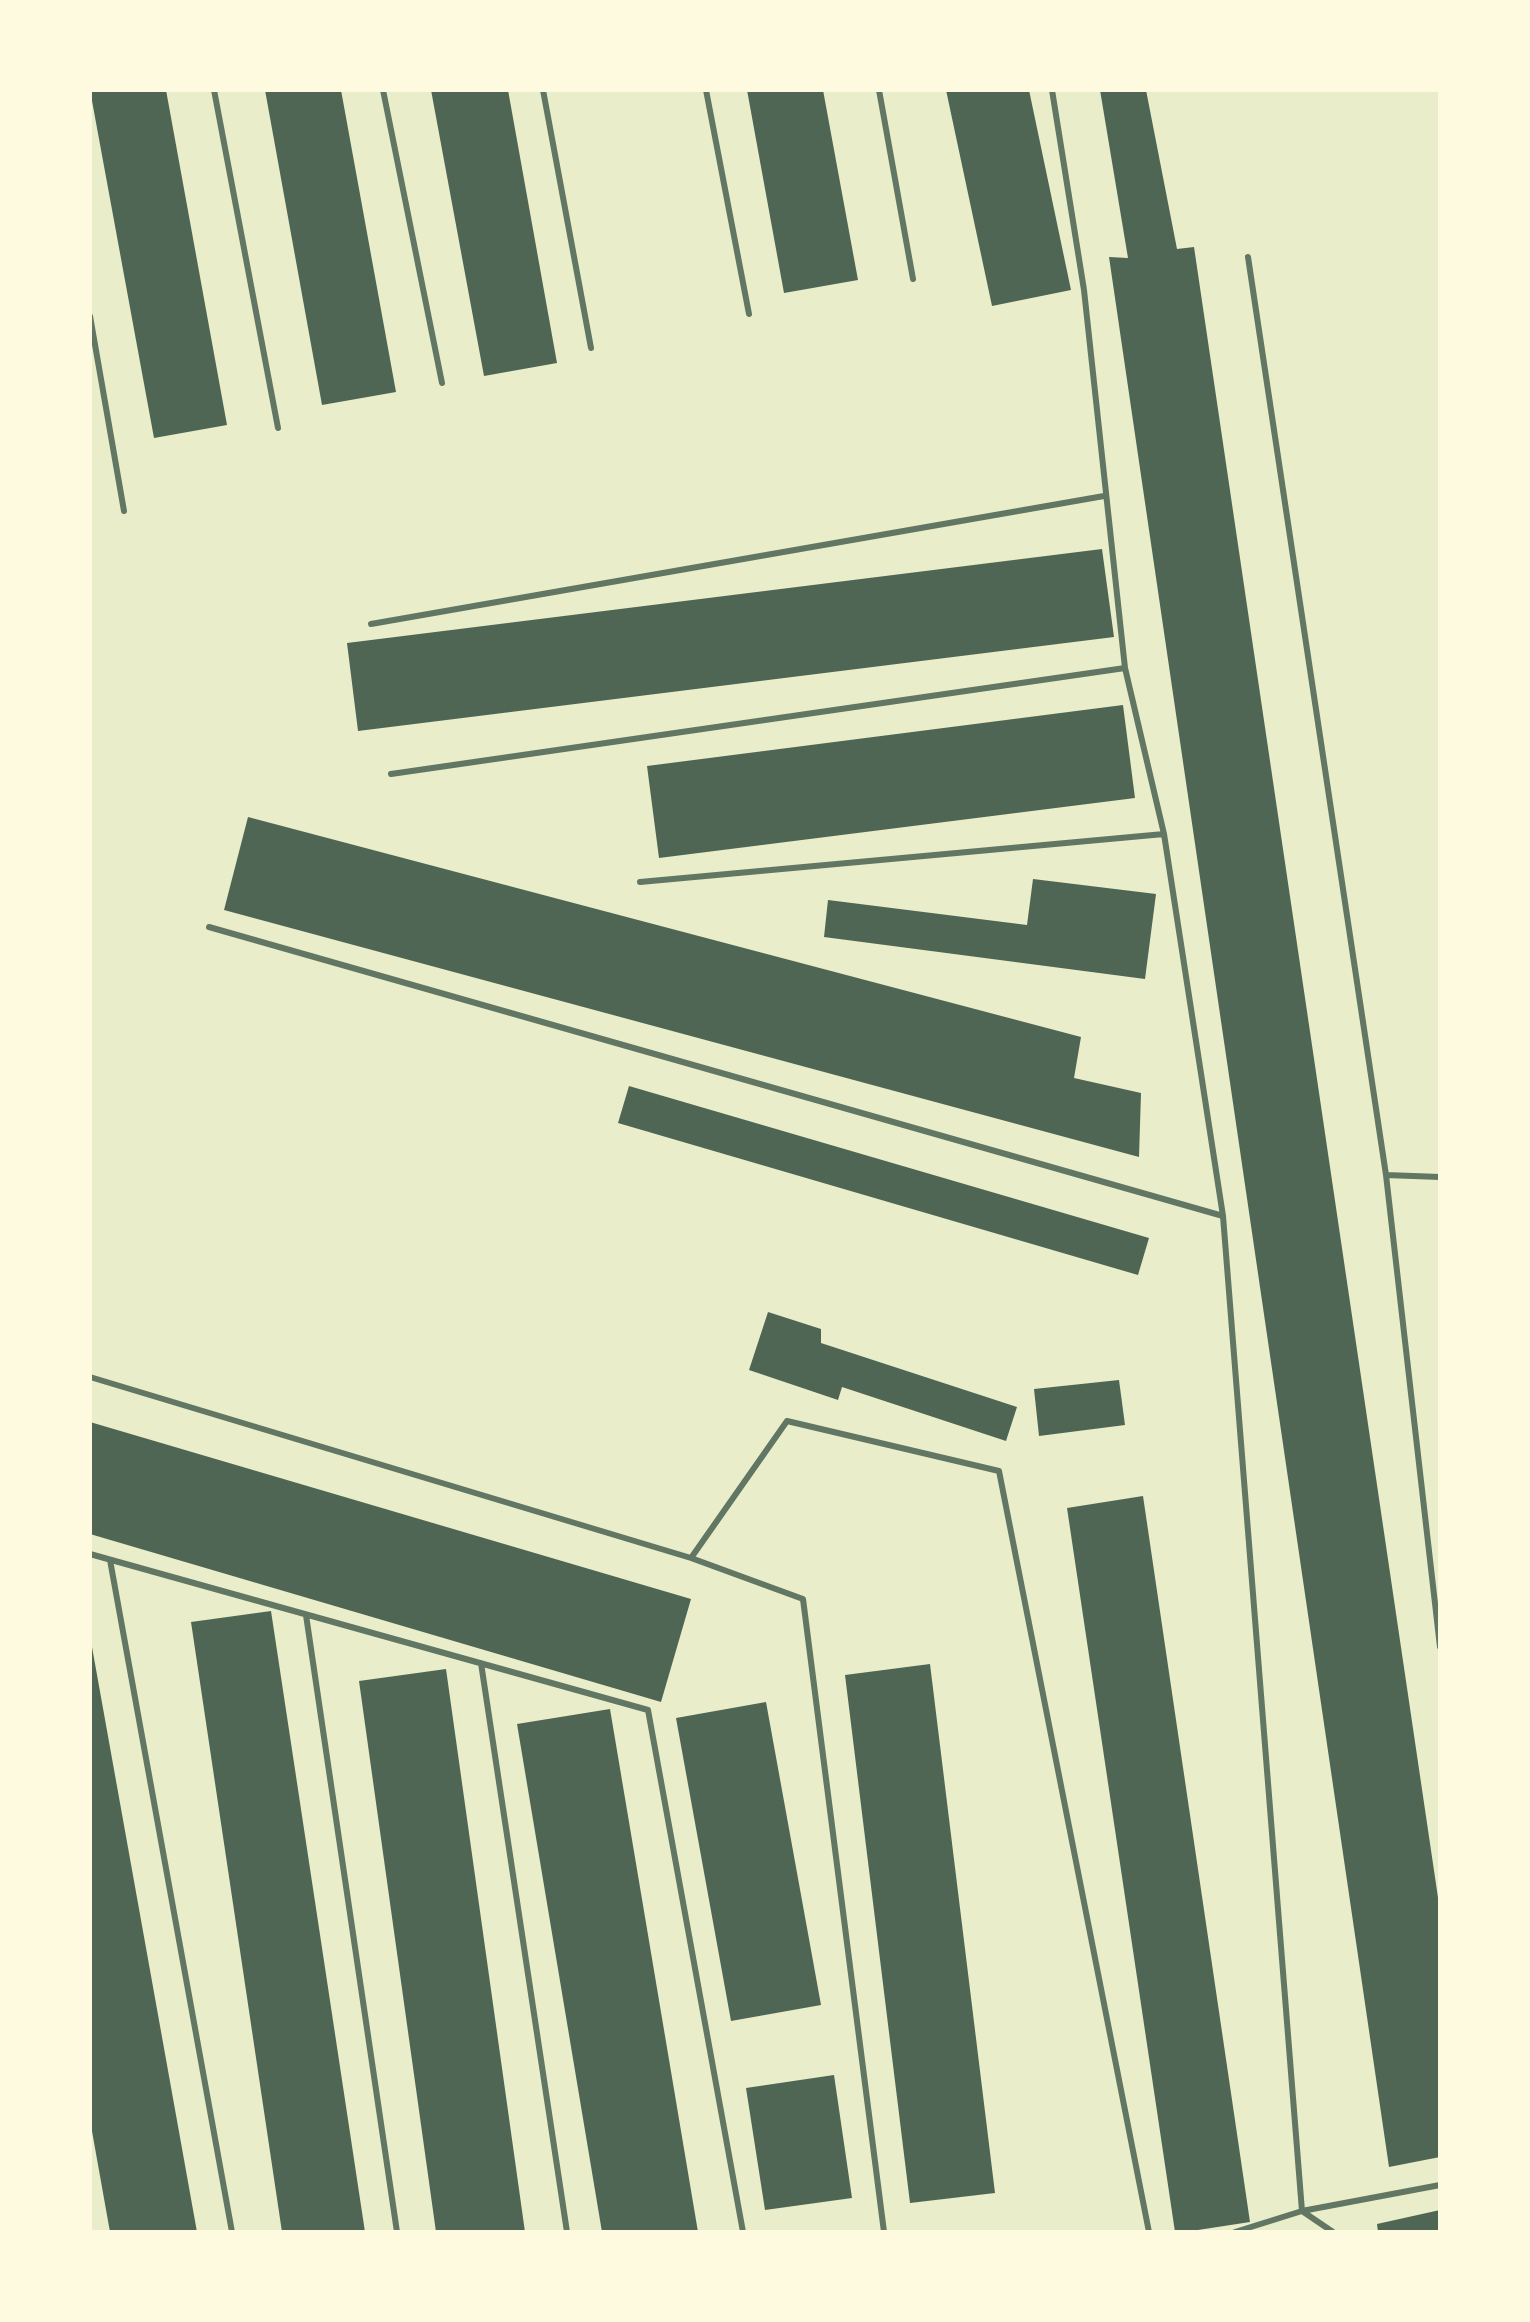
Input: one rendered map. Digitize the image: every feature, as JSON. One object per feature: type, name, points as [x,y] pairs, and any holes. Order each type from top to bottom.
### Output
[{"type":"lane","points":[[214,90],[278,428]]},
{"type":"lane","points":[[383,90],[442,383]]},
{"type":"lane","points":[[543,90],[591,348]]},
{"type":"lane","points":[[706,90],[749,314]]},
{"type":"lane","points":[[879,90],[913,279]]},
{"type":"lane","points":[[1052,90],[1084,290],[1125,668],[1164,834],[1223,1216],[1302,2211]]},
{"type":"lane","points":[[1248,257],[1386,1175],[1440,1647]]},
{"type":"lane","points":[[90,316],[124,511]]},
{"type":"lane","points":[[371,624],[1104,496]]},
{"type":"lane","points":[[391,774],[1125,668]]},
{"type":"lane","points":[[640,882],[1164,834]]},
{"type":"lane","points":[[209,927],[1223,1216]]},
{"type":"lane","points":[[1386,1175],[1440,1177]]},
{"type":"lane","points":[[90,1377],[691,1558],[803,1599],[885,2232]]},
{"type":"lane","points":[[691,1558],[787,1421],[999,1471],[1149,2232]]},
{"type":"lane","points":[[90,1554],[648,1710],[743,2232]]},
{"type":"lane","points":[[110,1560],[232,2232]]},
{"type":"lane","points":[[306,1615],[397,2232]]},
{"type":"lane","points":[[481,1663],[567,2232]]},
{"type":"lane","points":[[1235,2232],[1302,2211],[1440,2185]]},
{"type":"lane","points":[[1302,2211],[1333,2232]]},
{"type":"building","points":[[90,90],[166,90],[227,425],[154,438]]},
{"type":"building","points":[[265,90],[341,90],[396,392],[322,405]]},
{"type":"building","points":[[431,90],[508,90],[557,363],[484,376]]},
{"type":"building","points":[[747,90],[823,90],[858,280],[784,293]]},
{"type":"building","points":[[946,90],[1029,90],[1071,290],[992,306]]},
{"type":"building","points":[[1100,90],[1146,90],[1177,249],[1194,247],[1440,1911],[1440,2157],[1389,2167],[1109,257],[1128,258]]},
{"type":"building","points":[[1102,549],[1114,637],[358,731],[347,643]]},
{"type":"building","points":[[1123,705],[1135,798],[659,858],[647,766]]},
{"type":"building","points":[[248,817],[1081,1037],[1074,1078],[1141,1093],[1139,1157],[224,910]]},
{"type":"building","points":[[1033,879],[1156,894],[1145,979],[824,937],[828,900],[1027,925]]},
{"type":"building","points":[[629,1086],[1149,1238],[1138,1275],[618,1123]]},
{"type":"building","points":[[768,1312],[821,1329],[821,1343],[1017,1407],[1006,1441],[842,1387],[838,1400],[749,1370]]},
{"type":"building","points":[[1119,1380],[1125,1425],[1039,1436],[1034,1389]]},
{"type":"building","points":[[90,1422],[691,1599],[661,1702],[90,1534]]},
{"type":"building","points":[[1143,1496],[1250,2222],[1185,2232],[1175,2232],[1067,1508]]},
{"type":"building","points":[[271,1611],[365,2232],[282,2232],[191,1622]]},
{"type":"building","points":[[90,1647],[197,2232],[110,2232],[90,2120]]},
{"type":"building","points":[[930,1664],[995,2193],[910,2203],[845,1675]]},
{"type":"building","points":[[446,1669],[525,2232],[436,2232],[359,1681]]},
{"type":"building","points":[[766,1702],[821,2005],[731,2021],[676,1718]]},
{"type":"building","points":[[610,1709],[698,2232],[602,2232],[517,1724]]},
{"type":"building","points":[[834,2075],[852,2198],[765,2210],[746,2088]]},
{"type":"building","points":[[1440,2210],[1440,2232],[1378,2232],[1377,2224]]}]
